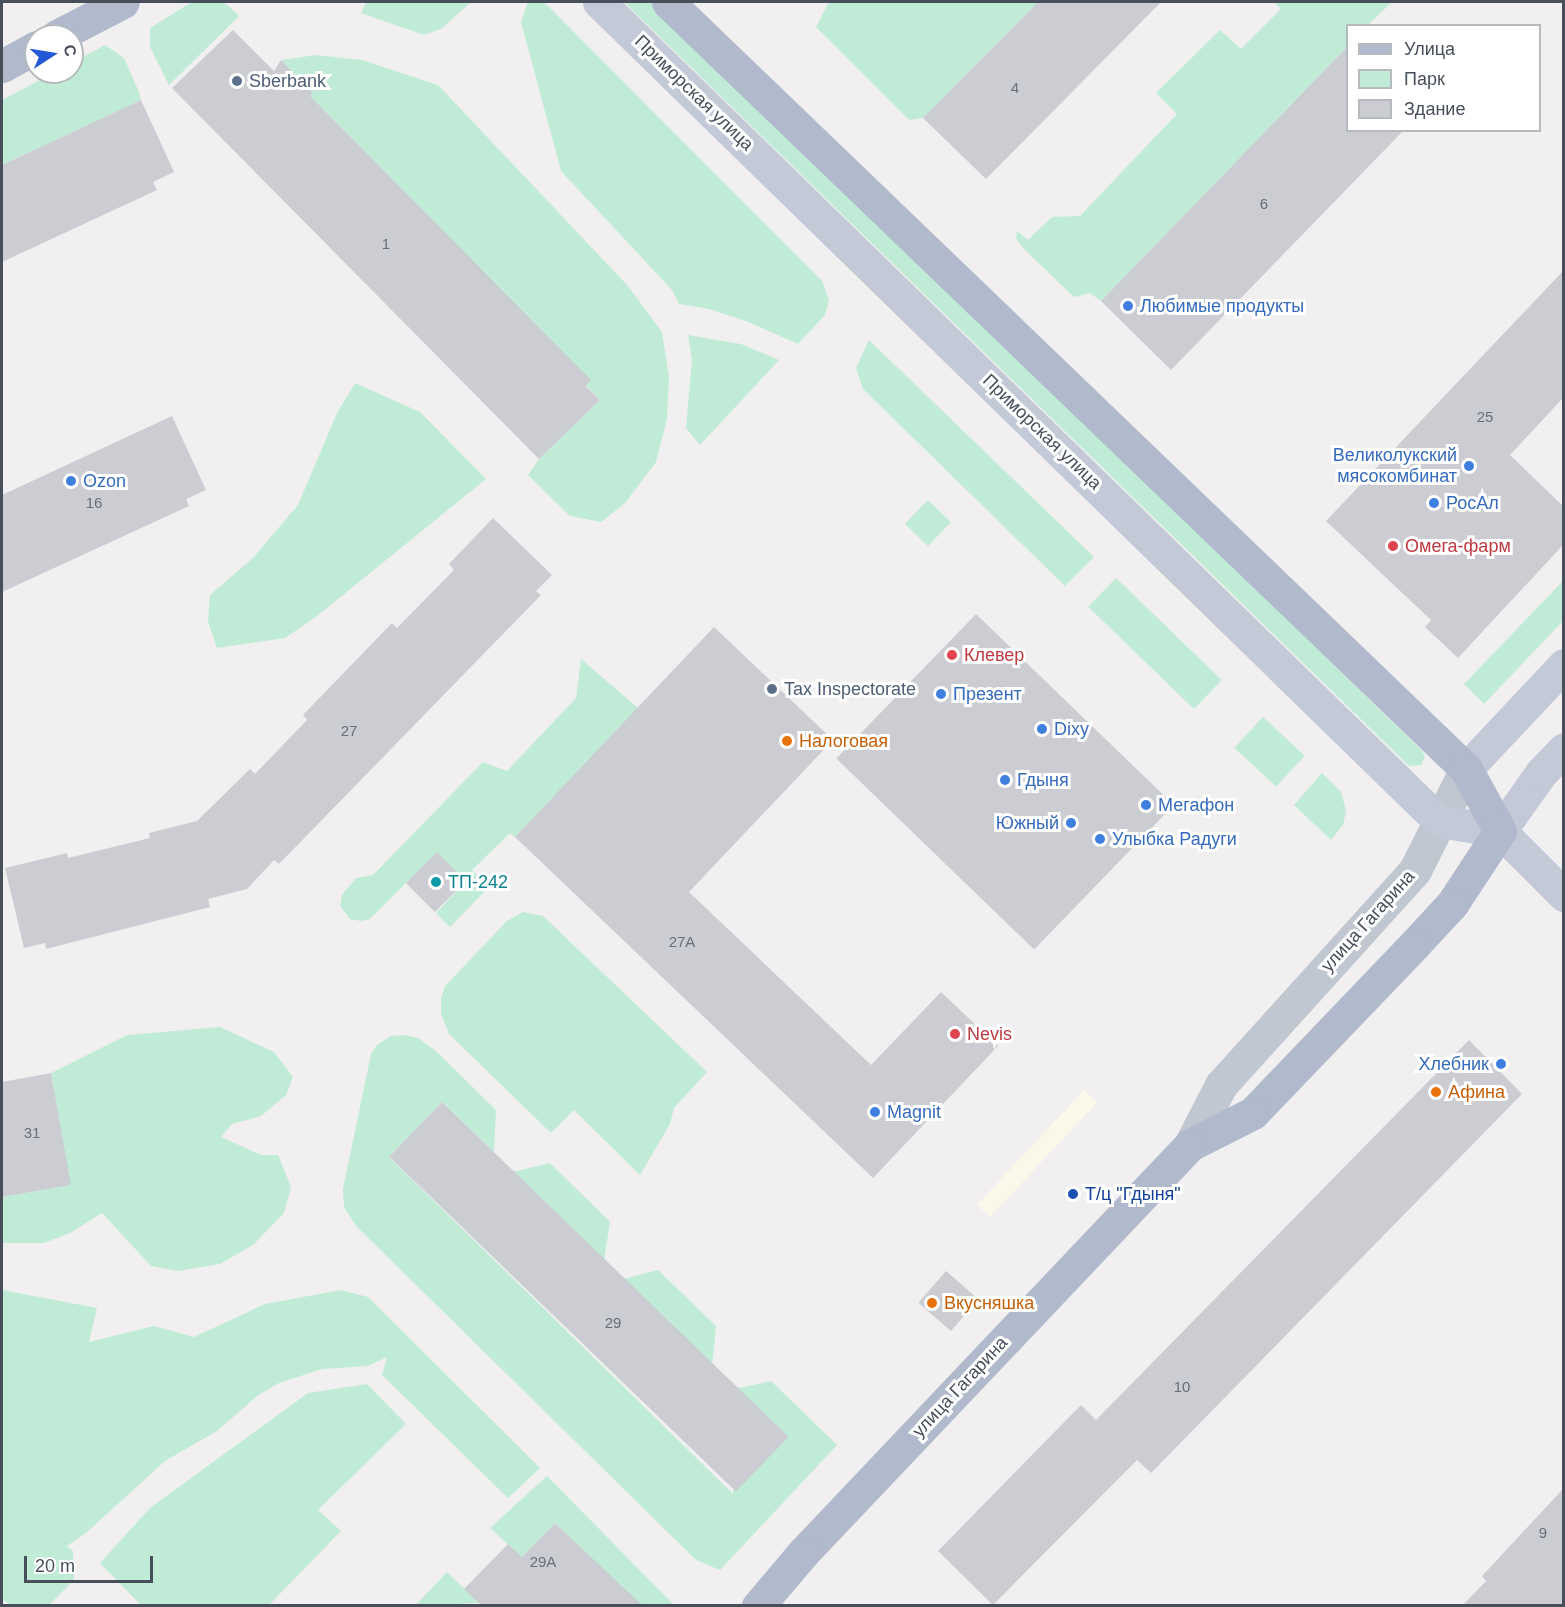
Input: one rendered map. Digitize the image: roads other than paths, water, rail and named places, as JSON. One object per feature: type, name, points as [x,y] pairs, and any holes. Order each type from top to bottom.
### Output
[{"type":"main road","points":[[80,24],[123,2]]},
{"type":"main road","name":"Приморская улица","points":[[599,2],[1439,821]]},
{"type":"main road","points":[[668,2],[1466,769],[1500,831],[1563,895]]},
{"type":"main road","points":[[2,66],[24,54]]},
{"type":"main road","name":"улица Гагарина","points":[[1466,769],[1563,665]]},
{"type":"main road","name":"улица Гагарина","points":[[758,1605],[803,1553],[1190,1145],[1253,1113],[1452,904],[1540,773],[1563,748]]},
{"type":"main road","points":[[1439,821],[1500,831]]},
{"type":"street","name":"улица Гагарина","points":[[1190,1145],[1221,1085],[1415,870],[1466,769]]},
{"type":"place","name":"Sberbank","points":[[237,81]]},
{"type":"place","name":"Любимые продукты","points":[[1128,306]]},
{"type":"place","name":"Великолукский мясокомбинат","points":[[1469,466]]},
{"type":"place","name":"Ozon","points":[[71,481]]},
{"type":"place","name":"РосАл","points":[[1434,503]]},
{"type":"place","name":"Омега-фарм","points":[[1393,546]]},
{"type":"place","name":"Клевер","points":[[952,655]]},
{"type":"place","name":"Tax Inspectorate","points":[[772,689]]},
{"type":"place","name":"Презент","points":[[941,694]]},
{"type":"place","name":"Dixy","points":[[1042,729]]},
{"type":"place","name":"Налоговая","points":[[787,741]]},
{"type":"place","name":"Гдыня","points":[[1005,780]]},
{"type":"place","name":"Мегафон","points":[[1146,805]]},
{"type":"place","name":"Южный","points":[[1071,823]]},
{"type":"place","name":"Улыбка Радуги","points":[[1100,839]]},
{"type":"place","name":"ТП-242","points":[[436,882]]},
{"type":"place","name":"Nevis","points":[[955,1034]]},
{"type":"place","name":"Хлебник","points":[[1501,1064]]},
{"type":"place","name":"Афина","points":[[1436,1092]]},
{"type":"place","name":"Magnit","points":[[875,1112]]},
{"type":"place","name":"Т/ц \"Гдыня\"","points":[[1073,1194]]},
{"type":"place","name":"Вкусняшка","points":[[932,1303]]}]
